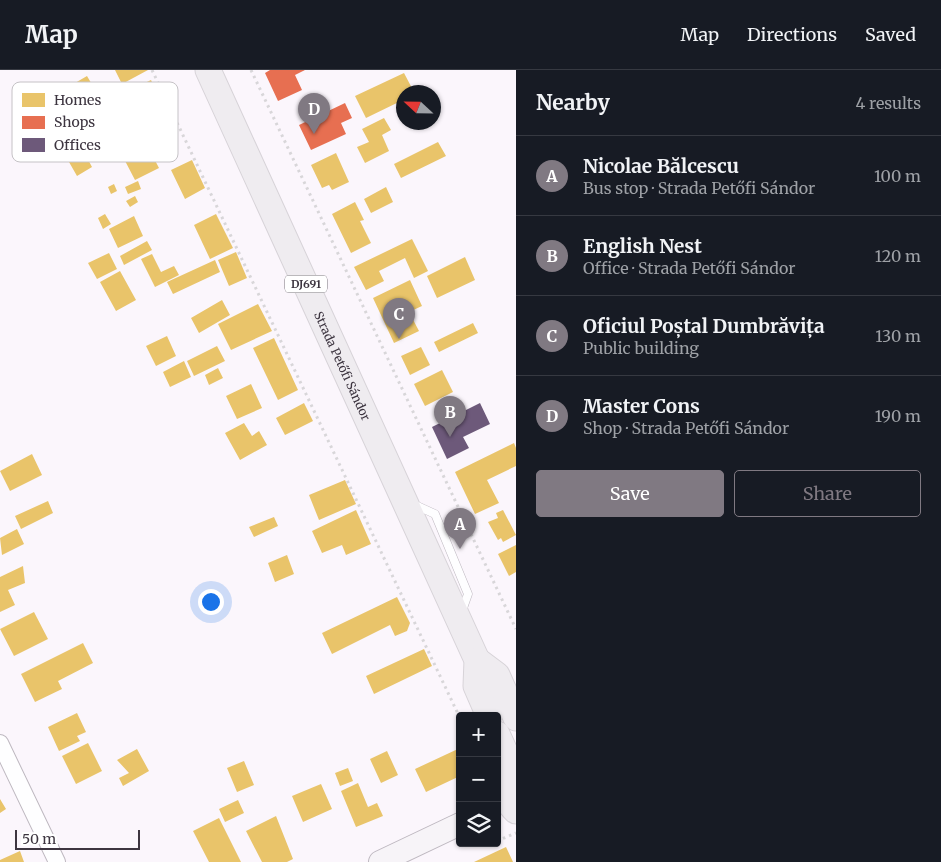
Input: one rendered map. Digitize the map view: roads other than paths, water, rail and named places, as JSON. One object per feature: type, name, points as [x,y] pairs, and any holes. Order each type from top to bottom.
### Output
[{"type":"main road","name":"Strada Petőfi Sándor","points":[[208,70],[477,660],[476,686],[487,712]]},
{"type":"main road","name":"Strada Petőfi Sándor","points":[[477,660],[497,675],[516,718]]},
{"type":"main road","points":[[501,741],[514,765],[505,778],[508,809]]},
{"type":"street","points":[[0,743],[57,862]]},
{"type":"street","points":[[380,862],[456,826]]},
{"type":"place","name":"Master Cons","points":[[314,134]]},
{"type":"place","name":"Oficiul Poștal Dumbrăvița","points":[[399,339]]},
{"type":"place","name":"English Nest","points":[[450,437]]},
{"type":"place","name":"Nicolae Bălcescu","points":[[460,549]]}]
